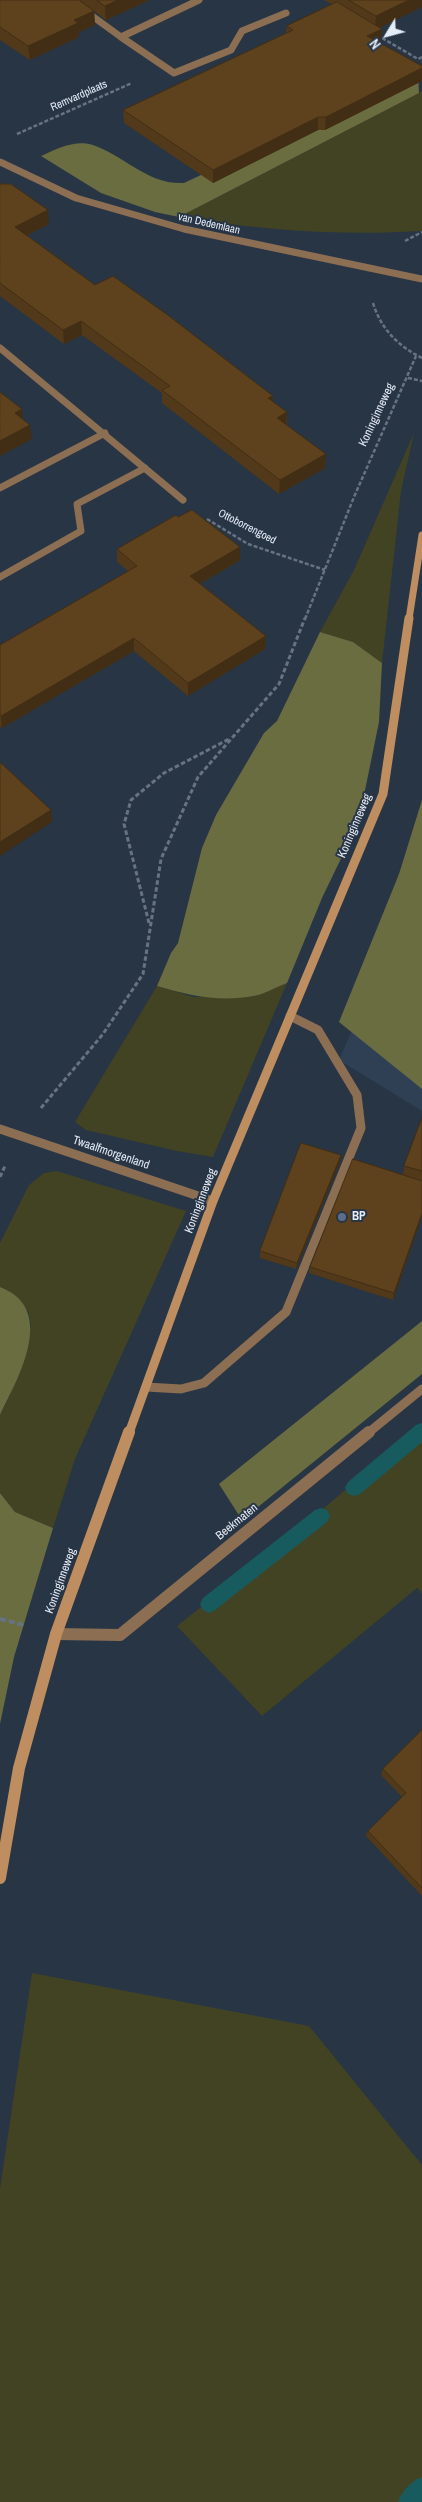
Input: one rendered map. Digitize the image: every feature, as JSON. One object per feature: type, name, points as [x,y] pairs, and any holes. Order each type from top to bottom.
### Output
[{"type":"main road","name":"Koninginneweg","points":[[0,1878],[19,1768],[56,1634],[213,1202],[383,794],[422,535]]},
{"type":"street","points":[[70,0],[174,74],[231,50],[242,31],[286,12]]},
{"type":"street","points":[[121,37],[199,0]]},
{"type":"street","name":"van Dedemlaan","points":[[0,162],[76,198],[184,229],[422,279]]},
{"type":"street","points":[[0,348],[106,433],[183,500]]},
{"type":"street","points":[[0,488],[106,433]]},
{"type":"street","points":[[0,577],[81,531],[77,504],[145,468]]},
{"type":"street","points":[[146,1387],[181,1389],[204,1382],[286,1312],[360,1128],[357,1095],[318,1030],[290,1016]]},
{"type":"street","name":"Twaalfmorgenland","points":[[0,1129],[213,1202]]},
{"type":"street","name":"Beekmaten","points":[[56,1634],[120,1635],[422,1390]]},
{"type":"path","points":[[375,33],[418,59],[422,58]]},
{"type":"path","name":"Remvardplaats","points":[[12,136],[166,68]]},
{"type":"path","name":"Koninginneweg","points":[[19,1136],[103,1034],[143,974],[161,859],[198,777],[279,684],[354,497],[408,378],[416,356]]},
{"type":"path","points":[[408,378],[422,381]]},
{"type":"path","name":"Ottoborrengoed","points":[[183,500],[217,527],[262,550],[325,570]]},
{"type":"path","points":[[149,926],[124,824],[131,800],[164,773],[232,738]]},
{"type":"shaded area","points":[[422,870],[422,1111],[339,1060]]},
{"type":"green space","points":[[418,72],[419,93],[179,217],[155,212],[101,193],[41,156],[66,146],[86,143],[105,150],[148,175],[171,182],[184,183]]},
{"type":"green space","points":[[422,91],[422,231],[361,233],[300,231],[179,217]]},
{"type":"green space","points":[[414,433],[401,491],[382,663],[353,642],[320,632],[354,570]]},
{"type":"green space","points":[[320,632],[353,642],[382,663],[379,722],[362,805],[348,844],[322,898],[287,983],[258,995],[241,998],[205,997],[157,986],[171,953],[178,943],[202,848],[216,815],[264,733],[277,721]]},
{"type":"green space","points":[[422,800],[422,1089],[339,1022],[399,874]]},
{"type":"green space","points":[[287,983],[213,1157],[177,1151],[86,1130],[75,1122],[157,986],[194,997],[255,996]]},
{"type":"green space","points":[[57,1171],[186,1211],[75,1459],[53,1528],[15,1512],[0,1493],[0,1415],[10,1395],[31,1325],[28,1311],[18,1298],[0,1287],[0,1243],[29,1185],[44,1173]]},
{"type":"green space","points":[[0,1287],[17,1297],[27,1311],[30,1327],[23,1364],[0,1415]]},
{"type":"green space","points":[[422,1321],[422,1374],[242,1520],[219,1484]]},
{"type":"green space","points":[[422,1425],[422,1593],[417,1588],[262,1716],[177,1626],[279,1546]]},
{"type":"green space","points":[[0,1493],[15,1512],[53,1528],[14,1657],[0,1724]]},
{"type":"green space","points":[[32,1973],[309,2026],[422,2165],[422,2502],[0,2502],[0,2189]]},
{"type":"building","points":[[0,0],[79,0],[94,11],[74,20],[78,23],[28,46],[0,27]]},
{"type":"building","points":[[97,0],[118,0],[105,6]]},
{"type":"building","points":[[349,0],[409,0],[376,16]]},
{"type":"building","points":[[337,2],[382,29],[367,36],[422,66],[422,68],[326,117],[318,117],[213,170],[123,110],[293,30],[287,26]]},
{"type":"building","points":[[0,184],[11,184],[48,210],[15,227],[95,285],[113,276],[169,316],[273,396],[268,398],[287,412],[277,418],[326,454],[280,480],[162,390],[170,386],[81,321],[63,330],[0,283]]},
{"type":"building","points":[[0,392],[22,409],[15,413],[30,425],[0,441]]},
{"type":"building","points":[[192,510],[240,547],[190,576],[266,636],[188,683],[134,638],[1,716],[0,645],[137,566],[117,549],[176,515],[178,517]]},
{"type":"building","points":[[0,764],[51,810],[0,842]]},
{"type":"building","points":[[422,1118],[422,1171],[404,1166]]},
{"type":"building","points":[[301,1143],[341,1155],[297,1263],[260,1251]]},
{"type":"building","points":[[353,1159],[422,1181],[422,1213],[394,1293],[310,1267]]},
{"type":"building","points":[[422,1730],[422,1888],[368,1831],[406,1793],[383,1769]]},
{"type":"waterway","points":[[354,1488],[422,1431]]},
{"type":"waterway","points":[[209,1604],[321,1516]]},
{"type":"waterway","points":[[409,2502],[422,2488]]},
{"type":"place","name":"BP","points":[[342,1217]]}]
